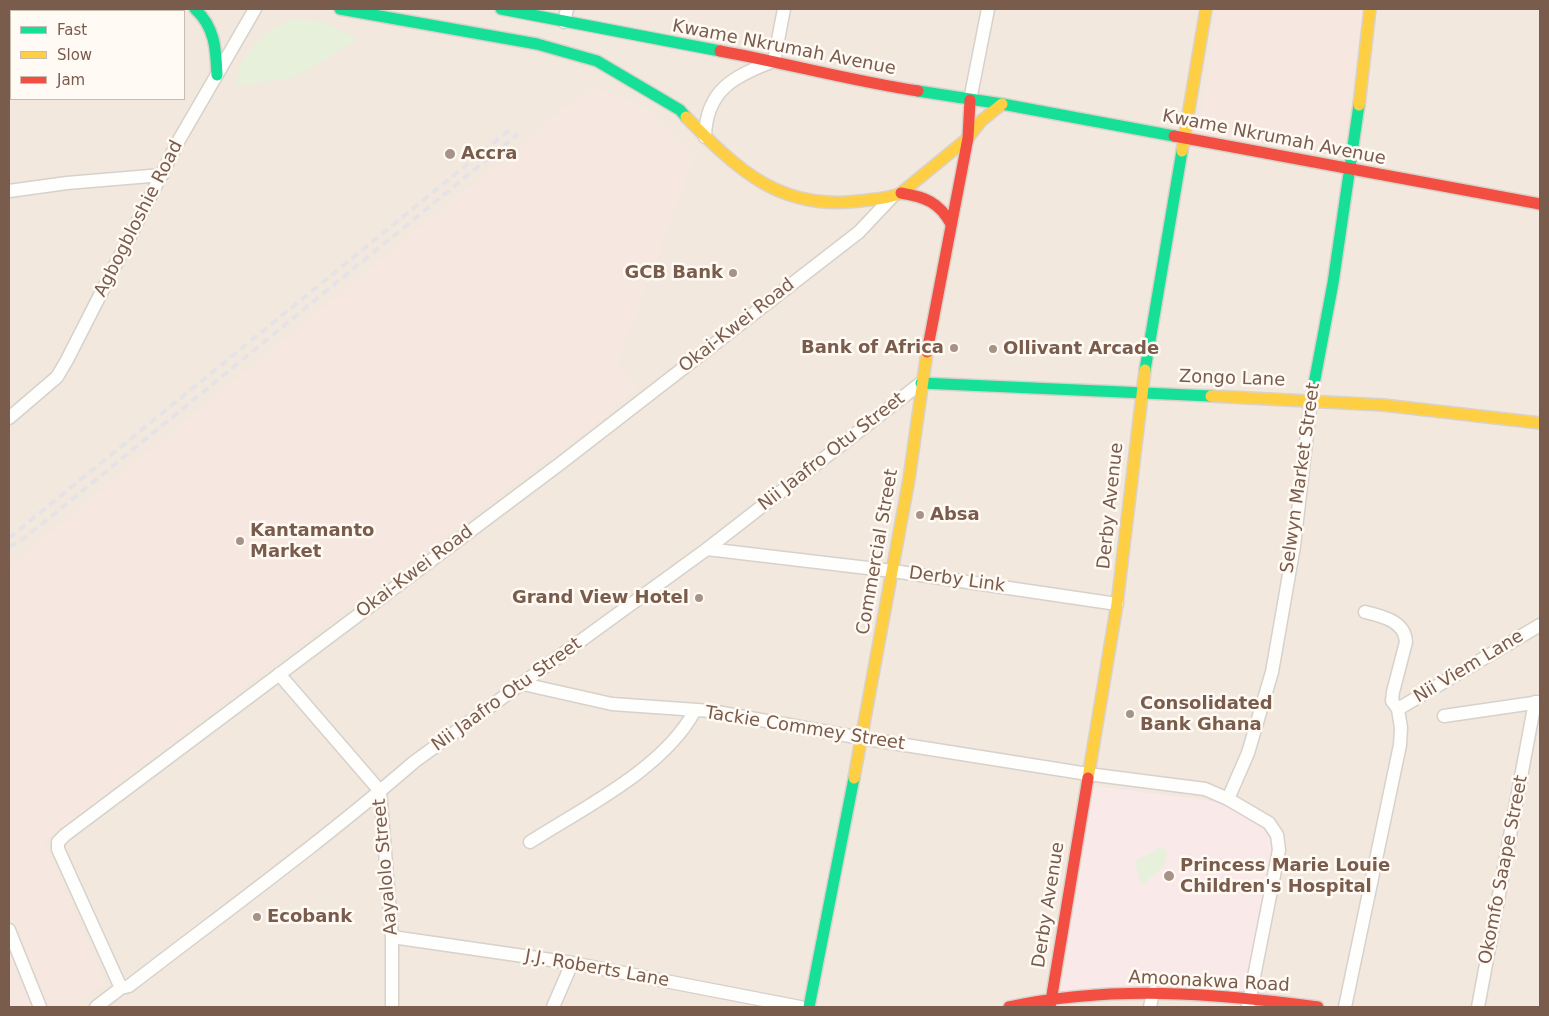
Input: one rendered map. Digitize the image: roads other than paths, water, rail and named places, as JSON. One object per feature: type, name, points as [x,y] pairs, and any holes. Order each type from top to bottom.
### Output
[{"type":"main road","points":[[195,9],[202,14],[212,29],[217,75]]},
{"type":"main road","points":[[340,9],[537,44],[597,62],[680,110],[705,137],[743,172],[764,185],[786,194],[822,203],[837,203],[896,195],[930,199],[943,208],[951,224]]},
{"type":"main road","name":"Kwame Nkrumah Avenue","points":[[501,9],[774,61],[858,82],[1002,104],[1540,204]]},
{"type":"main road","name":"Derby Avenue","points":[[1051,1002],[1117,604],[1141,393],[1206,9]]},
{"type":"main road","name":"Selwyn Market Street","points":[[1310,400],[1333,283],[1351,170],[1370,9]]},
{"type":"main road","name":"Commercial Street","points":[[809,1007],[839,861],[893,570],[909,479],[921,383],[968,138],[970,100]]},
{"type":"main road","points":[[896,195],[968,138],[982,121],[1002,104]]},
{"type":"main road","name":"Zongo Lane","points":[[921,383],[1310,400],[1383,405],[1540,423]]},
{"type":"main road","name":"Amoonakwa Road","points":[[1009,1007],[1153,992],[1249,1003],[1318,1007]]},
{"type":"street","name":"Agbogbloshie Road","points":[[9,418],[56,376],[68,360],[179,140],[255,9]]},
{"type":"street","points":[[564,22],[567,9]]},
{"type":"street","points":[[705,137],[705,119],[715,98],[728,82],[742,73],[774,61],[784,9]]},
{"type":"street","points":[[970,100],[988,9]]},
{"type":"street","points":[[9,191],[67,183],[162,175]]},
{"type":"street","name":"Okai-Kwei Road","points":[[121,988],[58,849],[58,842],[64,835],[561,463],[852,238],[896,195]]},
{"type":"street","name":"Nii Jaafro Otu Street","points":[[96,1007],[121,988],[130,986],[234,907],[414,762],[707,549],[921,383]]},
{"type":"street","name":"Selwyn Market Street","points":[[1228,799],[1248,753],[1272,672],[1294,546],[1310,400]]},
{"type":"street","name":"Derby Link","points":[[707,549],[893,570],[1117,604]]},
{"type":"street","points":[[1345,1007],[1400,745],[1401,728],[1398,710],[1392,701],[1406,635],[1396,623],[1384,617],[1365,612]]},
{"type":"street","name":"Nii Viem Lane","points":[[1398,710],[1540,625]]},
{"type":"street","name":"Aayalolo Street","points":[[279,674],[380,791],[392,937],[392,1007]]},
{"type":"street","name":"Tackie Commey Street","points":[[523,684],[612,704],[694,712],[711,711],[861,738],[1088,774]]},
{"type":"street","points":[[1444,716],[1538,702]]},
{"type":"street","name":"Okomfo Saape Street","points":[[1478,1007],[1538,702]]},
{"type":"street","points":[[530,842],[627,781],[685,729],[694,712]]},
{"type":"street","points":[[1088,774],[1205,789],[1228,799],[1269,823],[1277,835],[1279,850],[1249,1003]]},
{"type":"street","points":[[9,930],[40,1007]]},
{"type":"street","name":"J.J. Roberts Lane","points":[[392,937],[572,963],[800,1007]]},
{"type":"street","points":[[553,1007],[572,963]]},
{"type":"street","points":[[1150,1007],[1153,992]]},
{"type":"railway","points":[[9,538],[513,127]]},
{"type":"railway","points":[[9,547],[26,537],[518,134]]},
{"type":"place","name":"Accra","points":[[450,154]]},
{"type":"place","name":"GCB Bank","points":[[733,273]]},
{"type":"place","name":"Bank of Africa","points":[[954,348]]},
{"type":"place","name":"Ollivant Arcade","points":[[993,349]]},
{"type":"place","name":"Absa","points":[[920,515]]},
{"type":"place","name":"Kantamanto Market","points":[[240,541]]},
{"type":"place","name":"Grand View Hotel","points":[[699,598]]},
{"type":"place","name":"Consolidated Bank Ghana","points":[[1130,714]]},
{"type":"place","name":"Princess Marie Louie Children's Hospital","points":[[1169,876]]},
{"type":"place","name":"Ecobank","points":[[257,917]]}]
